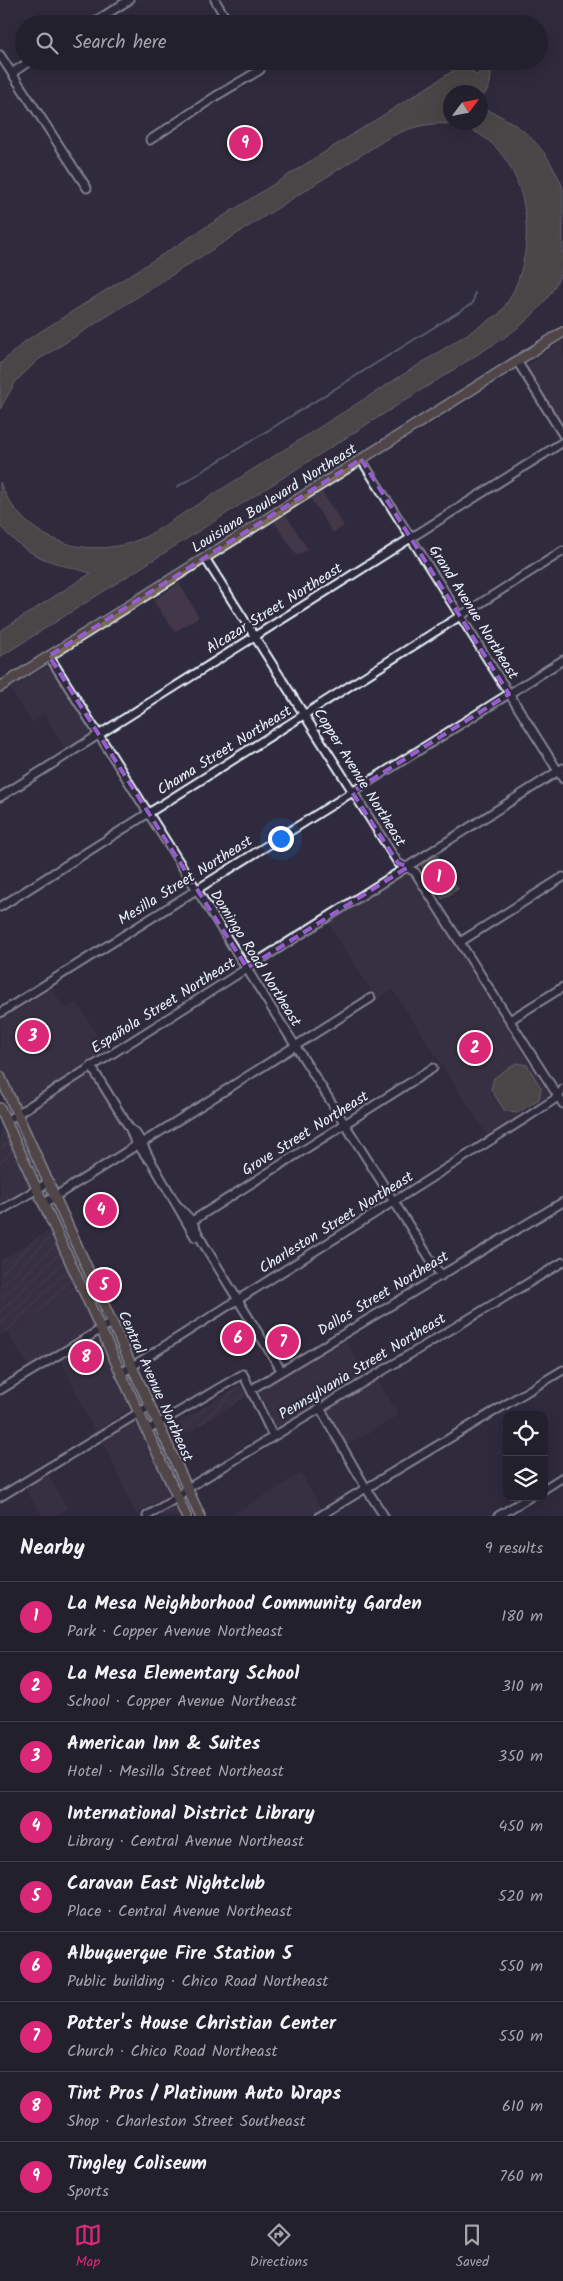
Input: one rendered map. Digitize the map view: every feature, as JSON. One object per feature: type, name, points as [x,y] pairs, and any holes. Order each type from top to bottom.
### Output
[{"type":"main road","name":"Louisiana Boulevard Northeast","points":[[0,686],[563,332]]},
{"type":"main road","name":"Central Avenue Northeast","points":[[0,1076],[200,1516]]},
{"type":"main road","points":[[0,1108],[186,1516]]},
{"type":"street","points":[[105,15],[129,0]]},
{"type":"street","points":[[215,0],[224,15]]},
{"type":"street","points":[[0,55],[87,188]]},
{"type":"street","points":[[12,73],[16,70]]},
{"type":"street","points":[[150,140],[216,96],[260,70]]},
{"type":"street","points":[[517,361],[563,435]]},
{"type":"street","name":"Alcazar Street Northeast","points":[[0,797],[563,442]]},
{"type":"street","name":"Grand Avenue Northeast","points":[[361,459],[509,694],[560,770],[563,779]]},
{"type":"street","name":"Chama Street Northeast","points":[[0,907],[563,551]]},
{"type":"street","name":"Copper Avenue Northeast","points":[[205,558],[398,863],[415,872],[563,1104]]},
{"type":"street","name":"Domingo Road Northeast","points":[[49,656],[440,1276]]},
{"type":"street","name":"Mesilla Street Northeast","points":[[0,1013],[563,660]]},
{"type":"street","name":"Española Street Northeast","points":[[6,1121],[560,770]]},
{"type":"street","points":[[460,942],[563,877]]},
{"type":"street","points":[[510,1020],[563,987]]},
{"type":"street","points":[[43,1204],[371,998]]},
{"type":"street","points":[[91,1066],[130,1129],[131,1134],[140,1144],[178,1206],[187,1224],[202,1244],[281,1370]]},
{"type":"street","name":"Grove Street Northeast","points":[[192,1221],[434,1068]]},
{"type":"street","name":"Charleston Street Northeast","points":[[120,1374],[558,1097],[563,1089]]},
{"type":"street","points":[[0,1211],[49,1182]]},
{"type":"street","name":"Dallas Street Northeast","points":[[252,1388],[563,1202]]},
{"type":"street","points":[[178,1206],[192,1221],[202,1244]]},
{"type":"street","name":"Pennsylvania Street Northeast","points":[[147,1516],[178,1497],[188,1488],[273,1436],[563,1262]]},
{"type":"street","points":[[0,1390],[112,1322]]},
{"type":"street","points":[[320,1516],[563,1370]]},
{"type":"street","points":[[146,1431],[243,1374],[252,1388],[273,1436]]},
{"type":"street","points":[[0,1497],[150,1406]]},
{"type":"street","points":[[320,1408],[384,1514]]},
{"type":"street","points":[[548,1486],[563,1477]]},
{"type":"street","points":[[498,1516],[523,1501]]},
{"type":"highlighted area","points":[[361,459],[509,694],[352,792],[398,863],[408,867],[247,968],[49,656]]},
{"type":"shaded area","points":[[563,340],[563,426],[526,366]]},
{"type":"shaded area","points":[[322,492],[344,526],[333,533],[311,499]]},
{"type":"shaded area","points":[[286,515],[308,549],[297,556],[274,522]]},
{"type":"shaded area","points":[[179,583],[199,617],[175,632],[153,601]]},
{"type":"shaded area","points":[[49,665],[90,728],[89,735],[66,751],[44,714],[32,723],[10,689]]},
{"type":"shaded area","points":[[403,875],[412,876],[549,1095],[487,1135],[393,990],[377,1000],[328,923]]},
{"type":"shaded area","points":[[51,988],[65,1009],[77,1002],[107,1051],[19,1105],[0,1067],[0,1021]]},
{"type":"shaded area","points":[[85,1075],[90,1076],[131,1143],[58,1189],[24,1115]]},
{"type":"shaded area","points":[[0,1120],[18,1159],[0,1170]]},
{"type":"shaded area","points":[[18,1159],[30,1188],[0,1206],[0,1170]]},
{"type":"shaded area","points":[[50,1230],[77,1290],[0,1336],[0,1261]]},
{"type":"shaded area","points":[[77,1290],[93,1327],[29,1367],[7,1332]]},
{"type":"shaded area","points":[[96,1338],[100,1339],[131,1407],[94,1432],[61,1360]]},
{"type":"shaded area","points":[[344,1338],[367,1375],[279,1428],[275,1428],[259,1390]]},
{"type":"shaded area","points":[[377,1379],[399,1415],[348,1445],[327,1412],[328,1409]]},
{"type":"shaded area","points":[[240,1385],[246,1397],[175,1441],[170,1428]]},
{"type":"shaded area","points":[[136,1420],[169,1494],[136,1515],[103,1442]]},
{"type":"shaded area","points":[[46,1472],[68,1508],[56,1516],[42,1516],[24,1487]]},
{"type":"shaded area","points":[[301,1473],[322,1510],[312,1516],[231,1516]]},
{"type":"shaded area","points":[[174,1507],[180,1516],[156,1516],[170,1508]]},
{"type":"green space","points":[[455,70],[472,70],[476,76],[482,70],[491,70],[488,88],[488,85],[443,85],[443,125],[430,124],[388,138],[38,360],[16,381],[0,409],[0,364],[24,342]]},
{"type":"green space","points":[[488,110],[514,124],[532,139],[548,158],[562,185],[563,263],[555,285],[542,305],[524,323],[505,337],[0,657],[0,631],[91,573],[41,558],[21,546],[0,526],[0,482],[11,503],[25,520],[42,533],[62,542],[83,547],[105,548],[127,544],[149,535],[499,314],[518,281],[526,244],[524,207],[513,173],[494,145],[469,130],[488,130]]},
{"type":"green space","points":[[437,855],[458,889],[442,899],[421,865]]},
{"type":"green space","points":[[516,1063],[527,1065],[541,1088],[539,1099],[517,1113],[505,1111],[491,1089],[494,1078]]},
{"type":"waterway","points":[[177,487],[473,303],[475,293]]},
{"type":"place","name":"Tingley Coliseum","points":[[245,143]]},
{"type":"place","name":"La Mesa Neighborhood Community Garden","points":[[439,877]]},
{"type":"place","name":"American Inn & Suites","points":[[33,1036]]},
{"type":"place","name":"La Mesa Elementary School","points":[[475,1048]]},
{"type":"place","name":"International District Library","points":[[101,1210]]},
{"type":"place","name":"Caravan East Nightclub","points":[[104,1285]]},
{"type":"place","name":"Albuquerque Fire Station 5","points":[[238,1338]]},
{"type":"place","name":"Potter's House Christian Center","points":[[283,1342]]},
{"type":"place","name":"Tint Pros / Platinum Auto Wraps","points":[[86,1357]]}]
